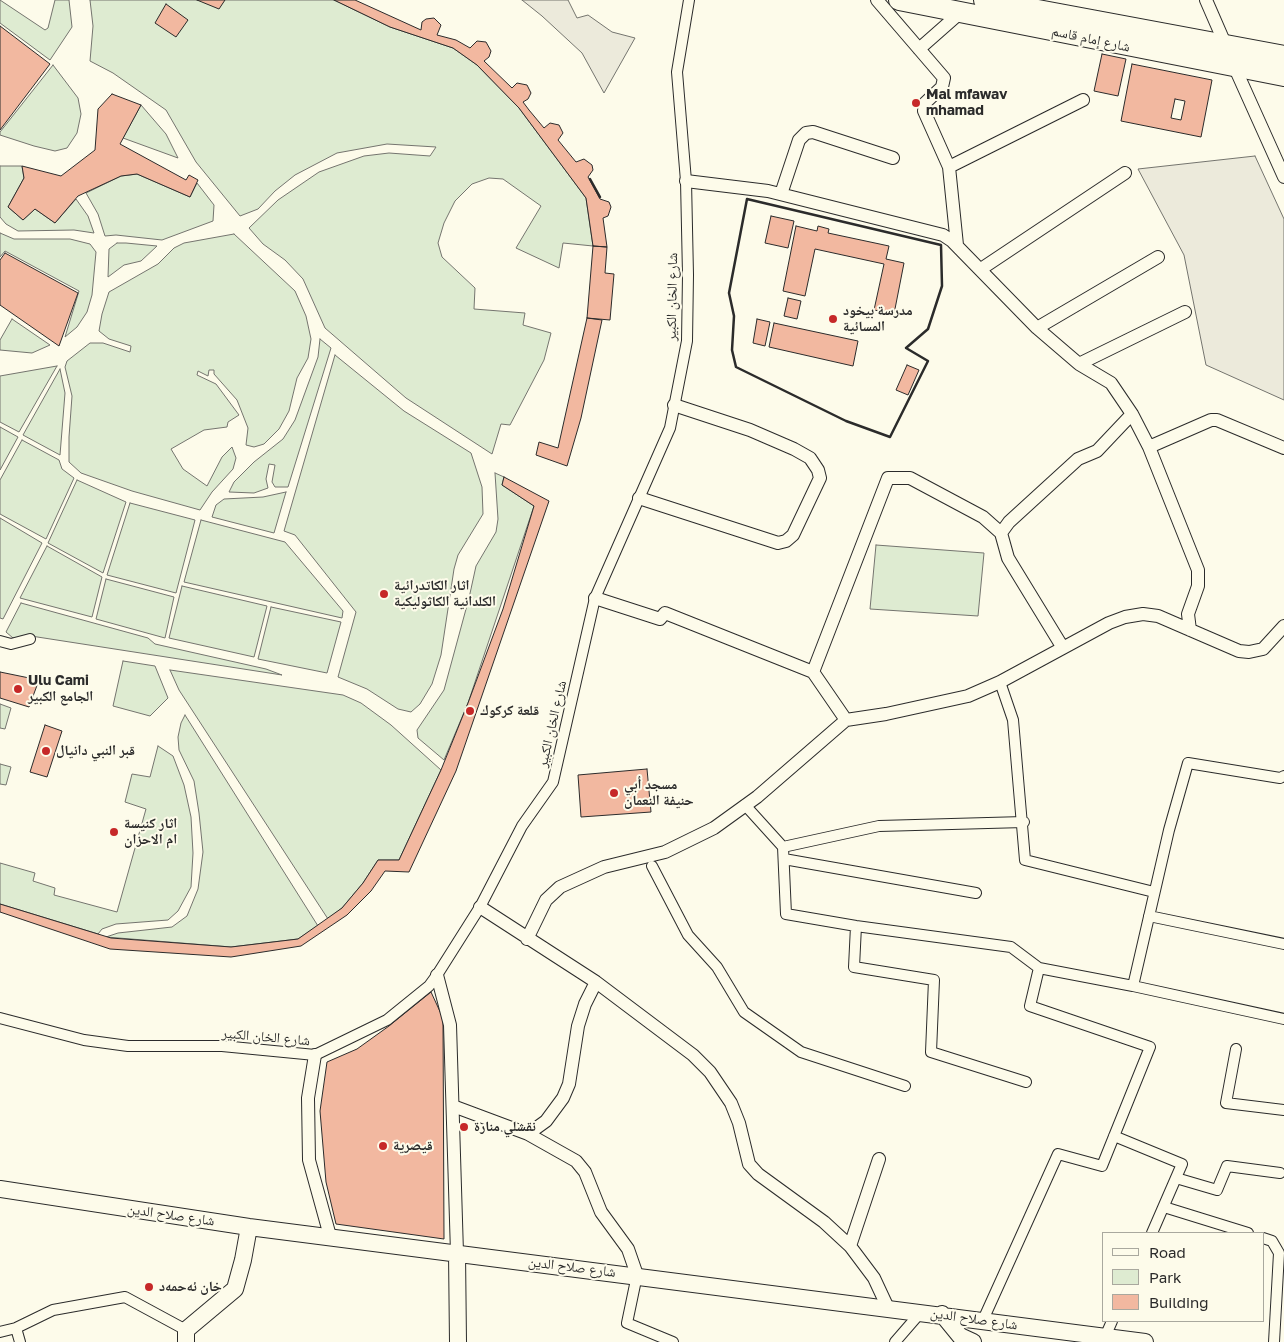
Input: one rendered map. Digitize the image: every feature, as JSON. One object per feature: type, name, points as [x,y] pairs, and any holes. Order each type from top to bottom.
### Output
[{"type":"main road","name":"شارع إمام قاسم","points":[[899,0],[1235,68],[1284,76]]},
{"type":"main road","name":"شارع إمام قاسم","points":[[984,0],[1284,56]]},
{"type":"main road","points":[[1226,46],[1235,68]]},
{"type":"street","name":"شارع الخان الكبير","points":[[0,1018],[84,1040],[128,1046],[222,1046],[315,1055],[387,1020],[429,986],[480,906],[522,826],[553,782],[595,598],[670,428],[687,341],[686,181],[676,72],[689,0]]},
{"type":"street","points":[[877,0],[944,78],[942,87],[926,103],[924,111],[949,167],[956,245]]},
{"type":"street","points":[[1206,0],[1226,46]]},
{"type":"street","points":[[919,48],[961,12]]},
{"type":"street","points":[[1235,68],[1284,177]]},
{"type":"street","points":[[949,167],[1083,100]]},
{"type":"street","points":[[781,194],[799,140],[806,133],[813,132],[894,158]]},
{"type":"street","points":[[981,269],[1124,174]]},
{"type":"street","points":[[686,181],[781,194],[943,235],[981,269],[1037,328],[1079,364],[1111,383],[1132,414],[1150,447],[1200,575],[1188,614],[1190,630]]},
{"type":"street","points":[[1037,328],[1158,257]]},
{"type":"street","points":[[1079,364],[1185,312]]},
{"type":"street","points":[[639,498],[778,543],[786,541],[793,535],[820,478],[818,470],[810,458],[794,448],[750,430],[674,405]]},
{"type":"street","points":[[1001,533],[1010,522],[1078,459],[1097,450],[1132,414]]},
{"type":"street","points":[[1150,447],[1211,420],[1217,420],[1284,448]]},
{"type":"street","points":[[813,672],[888,478],[910,478],[983,517],[1001,533],[1008,558],[1063,648]]},
{"type":"street","points":[[595,598],[660,619],[665,612],[813,672],[846,720]]},
{"type":"street","points":[[527,939],[546,900],[560,887],[604,867],[665,852],[714,828],[745,805],[846,720],[968,696],[1000,682],[1109,623],[1133,615],[1158,616],[1239,650],[1253,652],[1264,649],[1284,626]]},
{"type":"street","points":[[0,641],[11,644],[30,639]]},
{"type":"street","points":[[1000,682],[1013,720],[1024,822],[1025,860],[1154,892]]},
{"type":"street","points":[[1132,986],[1154,892],[1188,763],[1280,778],[1284,776]]},
{"type":"street","points":[[745,805],[783,847],[786,914],[856,926],[1010,947],[1039,968],[1284,1019]]},
{"type":"street","points":[[783,847],[879,826],[1024,822]]},
{"type":"street","points":[[784,859],[976,893]]},
{"type":"street","points":[[652,866],[688,935],[717,967],[744,1012],[801,1052],[905,1086]]},
{"type":"street","points":[[480,906],[527,939],[596,982],[693,1055],[704,1066],[732,1104],[739,1123],[749,1164],[758,1174],[824,1222],[850,1246],[874,1278],[888,1308]]},
{"type":"street","points":[[1149,916],[1284,944]]},
{"type":"street","points":[[856,926],[854,968],[934,980],[931,1052],[1026,1082]]},
{"type":"street","points":[[983,1320],[1058,1154],[1102,1166],[1150,1047],[1030,1006],[1039,968]]},
{"type":"street","points":[[437,974],[450,1024],[458,1342]]},
{"type":"street","points":[[528,1134],[546,1121],[563,1098],[569,1084],[578,1026],[596,982]]},
{"type":"street","points":[[1236,1049],[1226,1103],[1284,1110]]},
{"type":"street","points":[[315,1055],[308,1098],[309,1160],[330,1236]]},
{"type":"street","points":[[453,1106],[528,1134],[576,1161],[585,1172],[601,1212],[628,1249],[636,1276],[627,1323],[673,1342]]},
{"type":"street","points":[[1114,1136],[1182,1164],[1152,1232]]},
{"type":"street","points":[[850,1246],[879,1159]]},
{"type":"street","points":[[1176,1178],[1217,1190],[1227,1166],[1280,1173]]},
{"type":"street","name":"شارع صلاح الدين","points":[[0,1190],[249,1226],[942,1314],[1145,1342]]},
{"type":"street","points":[[1164,1207],[1245,1232]]},
{"type":"street","points":[[0,1332],[16,1328],[53,1310],[125,1297],[186,1336],[235,1289],[244,1260],[249,1226]]},
{"type":"street","points":[[1264,1238],[1272,1241],[1279,1253],[1274,1342]]},
{"type":"street","points":[[896,1342],[921,1312]]},
{"type":"street","points":[[942,1314],[960,1336],[973,1342]]},
{"type":"street","points":[[1105,1337],[1112,1322]]},
{"type":"street","points":[[16,1328],[20,1342]]},
{"type":"green space","points":[[0,0],[45,30],[48,28],[55,0],[69,0],[72,27],[50,60],[0,23]]},
{"type":"green space","points":[[90,0],[334,0],[390,27],[453,48],[477,65],[519,108],[586,198],[593,246],[563,243],[559,268],[516,248],[541,206],[503,179],[489,178],[472,184],[455,201],[444,223],[438,243],[442,257],[475,288],[474,309],[525,313],[523,325],[551,333],[544,360],[510,425],[501,424],[492,454],[406,398],[325,328],[303,279],[285,260],[263,244],[249,228],[278,200],[319,172],[364,156],[389,153],[430,156],[436,147],[387,144],[337,153],[295,175],[275,191],[258,209],[240,216],[196,162],[166,110],[113,73],[90,61],[93,26]]},
{"type":"green space","points":[[53,65],[78,98],[81,114],[77,133],[67,148],[55,151],[0,135],[0,132]]},
{"type":"green space","points":[[141,105],[166,134],[178,158],[123,138]]},
{"type":"green space","points":[[0,166],[22,166],[24,178],[8,207],[23,220],[35,209],[55,223],[76,199],[88,216],[94,233],[74,230],[18,231],[6,224],[0,217]]},
{"type":"green space","points":[[137,174],[190,197],[197,183],[214,205],[213,221],[162,240],[116,235],[105,236],[98,214],[86,193],[121,176]]},
{"type":"green space","points":[[0,233],[14,239],[70,239],[90,244],[96,252],[92,295],[87,312],[77,327],[65,337],[79,291],[5,251],[0,257]]},
{"type":"green space","points":[[234,234],[295,291],[306,316],[311,339],[308,358],[297,378],[289,411],[279,429],[264,444],[254,447],[246,445],[248,428],[237,400],[214,374],[214,370],[209,370],[208,376],[198,371],[197,375],[216,384],[239,415],[228,422],[227,427],[204,430],[171,449],[183,469],[207,486],[222,457],[232,447],[236,458],[233,469],[212,492],[200,510],[132,491],[81,473],[69,462],[72,396],[65,367],[67,361],[90,343],[103,343],[130,352],[131,346],[109,339],[99,331],[109,292],[158,264],[174,248],[184,243]]},
{"type":"green space","points":[[117,243],[157,246],[141,261],[124,265],[108,277],[109,249]]},
{"type":"green space","points":[[12,319],[50,345],[32,353],[0,350],[0,340]]},
{"type":"green space","points":[[320,339],[331,348],[288,487],[275,487],[272,482],[275,465],[269,464],[266,479],[268,488],[254,493],[229,492],[234,482],[254,462],[283,439],[295,420],[318,357]]},
{"type":"green space","points":[[335,355],[404,411],[471,453],[482,487],[483,514],[458,555],[454,569],[441,655],[432,684],[420,704],[411,712],[398,709],[367,689],[338,677],[356,612],[295,535],[284,531]]},
{"type":"green space","points":[[57,366],[19,432],[0,422],[0,376]]},
{"type":"green space","points":[[60,369],[65,393],[60,455],[23,435]]},
{"type":"green space","points":[[0,427],[18,437],[0,470]]},
{"type":"green space","points":[[22,440],[59,460],[62,469],[74,478],[46,539],[0,514],[0,480]]},
{"type":"green space","points":[[495,473],[504,477],[502,485],[534,506],[468,703],[444,760],[418,738],[417,730],[444,690],[476,566],[496,532],[498,519]]},
{"type":"green space","points":[[77,480],[126,502],[103,573],[48,543]]},
{"type":"green space","points":[[286,492],[274,533],[212,517],[216,505],[224,499],[263,497]]},
{"type":"green space","points":[[130,503],[195,520],[176,593],[107,575]]},
{"type":"green space","points":[[0,518],[42,543],[3,619],[0,618]]},
{"type":"green space","points":[[201,520],[285,542],[343,611],[342,618],[184,582]]},
{"type":"green space","points":[[876,545],[984,553],[978,616],[870,609]]},
{"type":"green space","points":[[47,546],[102,577],[92,617],[20,598]]},
{"type":"green space","points":[[106,579],[174,597],[165,638],[96,619]]},
{"type":"green space","points":[[182,586],[267,606],[254,657],[169,638]]},
{"type":"green space","points":[[21,603],[148,638],[155,644],[266,669],[282,675],[31,636],[13,638],[6,632]]},
{"type":"green space","points":[[271,607],[341,622],[327,673],[258,659]]},
{"type":"green space","points":[[123,661],[155,666],[168,698],[150,716],[113,706]]},
{"type":"green space","points":[[170,670],[343,695],[361,703],[391,725],[441,770],[399,860],[378,860],[363,883],[342,908],[328,919],[179,690]]},
{"type":"green space","points":[[0,704],[11,708],[5,729],[0,728]]},
{"type":"green space","points":[[185,715],[318,926],[298,939],[231,947],[106,937],[118,933],[172,927],[187,916],[198,889],[203,852],[199,813],[194,781],[179,750],[178,737]]},
{"type":"green space","points":[[158,746],[173,756],[184,785],[191,817],[193,853],[191,887],[178,911],[168,920],[116,924],[102,929],[98,934],[0,904],[0,863],[35,873],[33,881],[55,888],[54,895],[117,912],[146,809],[125,802],[132,774],[150,777]]},
{"type":"green space","points":[[0,764],[11,767],[6,785],[0,784]]},
{"type":"shaded area","points":[[522,0],[568,0],[577,18],[588,15],[612,32],[635,38],[604,93],[582,53]]},
{"type":"shaded area","points":[[1255,156],[1284,219],[1284,400],[1206,365],[1184,255],[1138,169]]},
{"type":"building","points":[[197,0],[225,0],[219,9]]},
{"type":"building","points":[[334,0],[355,0],[421,30],[422,22],[426,19],[434,18],[441,25],[437,35],[456,40],[470,48],[477,41],[486,42],[491,51],[489,57],[484,61],[512,88],[517,83],[527,85],[531,93],[528,99],[523,102],[529,110],[544,128],[550,123],[559,125],[563,133],[558,140],[576,162],[584,159],[592,165],[593,170],[588,177],[600,199],[609,202],[611,207],[608,216],[603,218],[607,247],[593,246],[586,198],[519,108],[477,65],[453,48],[390,27]]},
{"type":"building","points":[[166,4],[188,20],[176,37],[155,23]]},
{"type":"building","points":[[0,26],[50,64],[0,130]]},
{"type":"building","points":[[1102,54],[1126,59],[1118,96],[1094,91]]},
{"type":"building","points":[[1132,64],[1212,80],[1201,137],[1121,121]],"holes":[[[1175,99],[1185,101],[1181,120],[1171,118]]]},
{"type":"building","points":[[112,94],[141,105],[120,144],[186,180],[189,175],[198,180],[190,197],[137,174],[121,176],[78,196],[55,223],[35,209],[23,220],[8,207],[24,178],[22,166],[61,176],[95,150],[98,109]]},
{"type":"building","points":[[771,216],[794,221],[788,248],[765,243]]},
{"type":"building","points":[[796,226],[817,231],[818,226],[829,229],[828,233],[889,246],[886,259],[904,263],[894,314],[874,310],[884,264],[815,249],[805,296],[783,291]]},
{"type":"building","points":[[593,246],[607,247],[605,273],[614,274],[610,320],[587,318]]},
{"type":"building","points":[[5,253],[78,293],[59,346],[0,305],[0,260]]},
{"type":"building","points":[[788,298],[801,301],[797,319],[784,316]]},
{"type":"building","points":[[587,318],[602,320],[581,418],[567,466],[536,455],[539,442],[558,448]]},
{"type":"building","points":[[757,319],[770,322],[765,346],[753,343]]},
{"type":"building","points":[[774,323],[858,341],[853,366],[769,347]]},
{"type":"building","points":[[907,365],[919,370],[908,395],[896,390]]},
{"type":"building","name":"قلعة كركوك","points":[[504,477],[549,501],[456,771],[409,872],[385,871],[371,891],[347,915],[301,946],[231,957],[110,949],[0,912],[0,904],[111,938],[231,947],[298,939],[342,908],[363,883],[378,860],[399,860],[441,770],[468,703],[503,609],[534,506],[502,485]]},
{"type":"building","name":"Ulu Cami الجامع الكبير","points":[[0,672],[39,680],[29,707],[0,698]]},
{"type":"building","name":"قبر النبي دانيال","points":[[45,725],[62,731],[47,777],[30,772]]},
{"type":"building","name":"مسجد أبي حنيفة النعمان","points":[[647,769],[651,812],[581,817],[578,775]]},
{"type":"building","name":"قيصرية","points":[[431,992],[443,1018],[444,1239],[336,1224],[326,1182],[320,1111],[327,1062],[357,1049]]},
{"type":"wall","points":[[590,179],[600,197]]},
{"type":"wall","points":[[747,199],[941,245],[942,286],[928,329],[906,348],[928,361],[890,437],[846,421],[736,367],[732,350],[734,316],[729,293],[747,199]]},
{"type":"place","name":"Mal mfawav mhamad","points":[[916,103]]},
{"type":"place","name":"مدرسة بيخود المسائية","points":[[833,319]]},
{"type":"place","name":"اثار الكاتدرائية الكلدانية الكاثوليكية","points":[[384,594]]},
{"type":"place","name":"Ulu Cami الجامع الكبير","points":[[18,689]]},
{"type":"place","name":"قلعة كركوك","points":[[470,711]]},
{"type":"place","name":"قبر النبي دانيال","points":[[46,751]]},
{"type":"place","name":"مسجد أبي حنيفة النعمان","points":[[614,793]]},
{"type":"place","name":"اثار كنيسة ام الاحزان","points":[[114,832]]},
{"type":"place","name":"نقشلي منارة","points":[[464,1127]]},
{"type":"place","name":"قيصرية","points":[[383,1146]]},
{"type":"place","name":"خان ئەحمەد","points":[[149,1287]]}]
